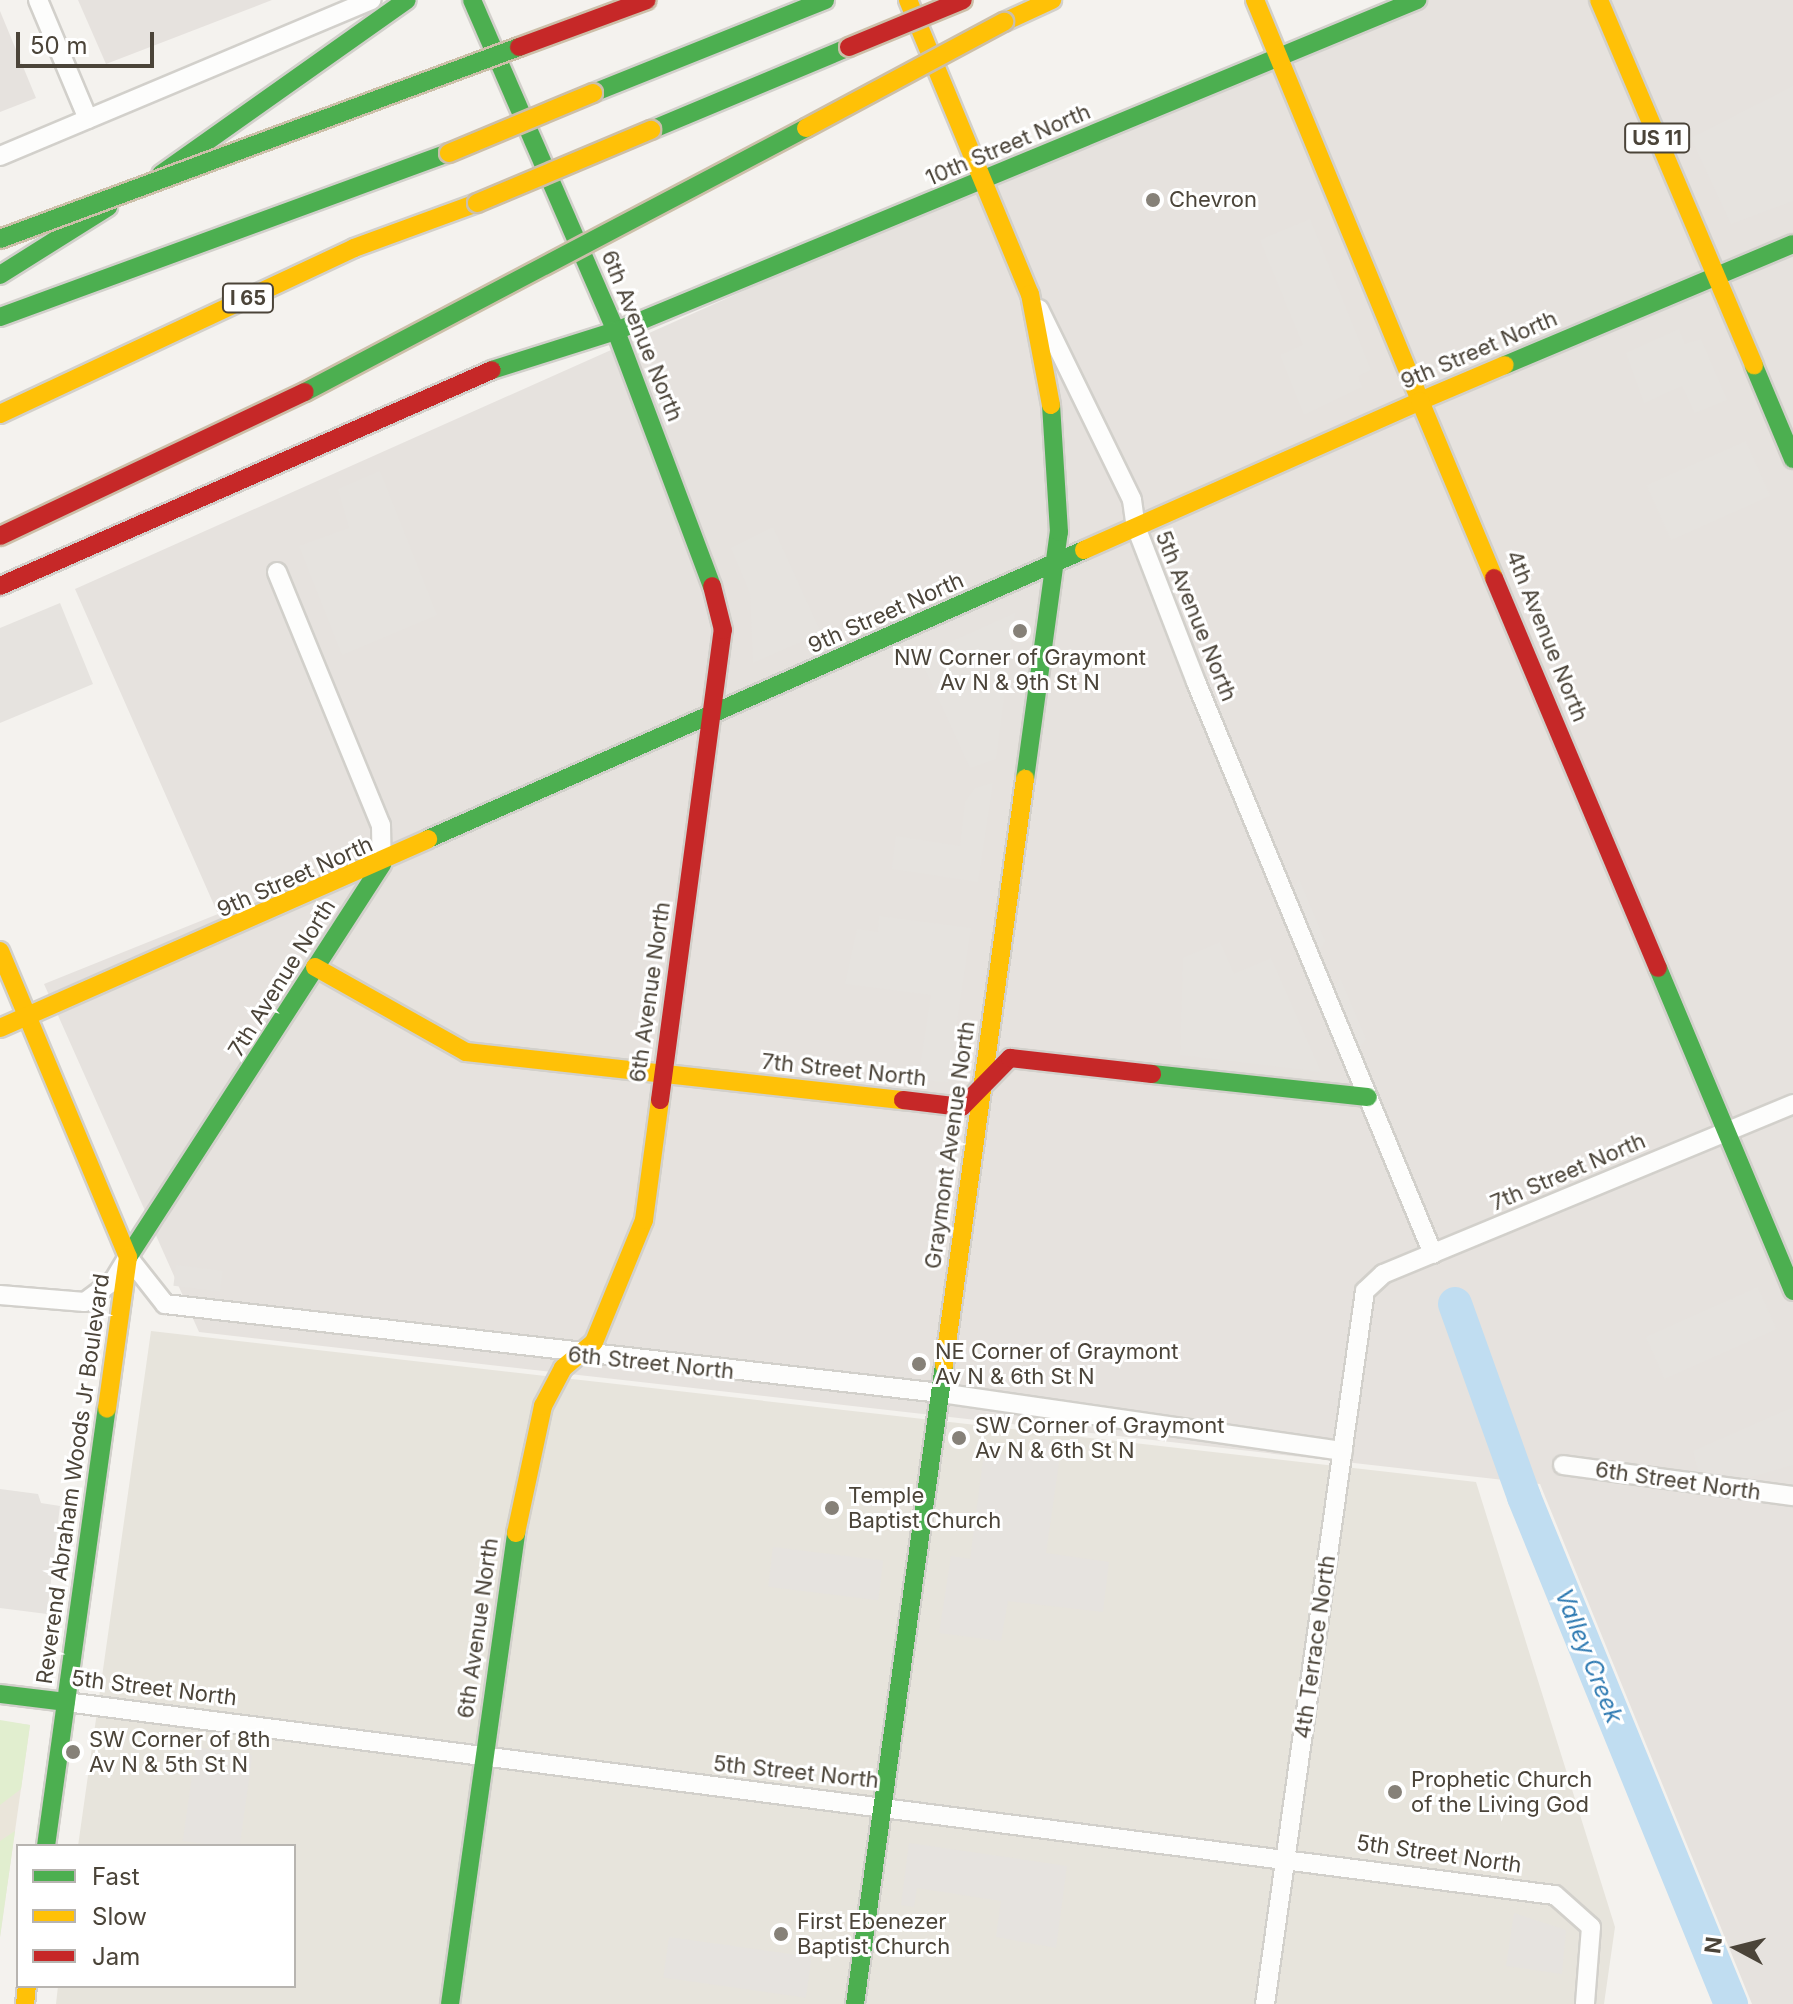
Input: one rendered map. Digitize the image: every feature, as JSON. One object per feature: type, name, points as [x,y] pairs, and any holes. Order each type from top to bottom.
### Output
[{"type":"main road","points":[[0,275],[174,166],[407,0]]},
{"type":"main road","name":"6th Avenue North","points":[[450,2004],[524,1476],[543,1406],[579,1355],[594,1342],[636,1254],[723,630],[701,545],[616,331],[472,0]]},
{"type":"main road","points":[[0,239],[647,0]]},
{"type":"main road","points":[[0,317],[449,153],[825,0]]},
{"type":"main road","name":"5th Avenue North","points":[[908,0],[1030,294]]},
{"type":"main road","name":"I 65","points":[[0,414],[354,248],[477,203],[963,0]]},
{"type":"main road","points":[[0,536],[357,367],[1004,22],[1052,0]]},
{"type":"main road","name":"4th Avenue North","points":[[1255,0],[1793,1291]]},
{"type":"main road","name":"10th Street North","points":[[0,586],[494,369],[616,331],[1417,0]]},
{"type":"main road","name":"US 11","points":[[1599,0],[1793,459]]},
{"type":"main road","name":"9th Street North","points":[[0,1028],[382,864],[1420,401],[1793,244]]},
{"type":"main road","name":"Graymont Avenue North","points":[[855,2004],[1055,564],[1050,387],[1030,294]]},
{"type":"main road","name":"7th Avenue North","points":[[128,1257],[382,864]]},
{"type":"main road","name":"Reverend Abraham Woods Jr Boulevard","points":[[0,951],[128,1257],[46,1844]]},
{"type":"main road","name":"7th Street North","points":[[315,967],[452,1048],[962,1107],[981,1092],[1010,1058],[1368,1097]]},
{"type":"main road","name":"5th Street North","points":[[0,1694],[66,1702]]},
{"type":"street","points":[[38,0],[88,119]]},
{"type":"street","points":[[0,156],[372,0]]},
{"type":"street","name":"5th Avenue North","points":[[1030,294],[1097,418],[1132,500],[1136,527],[1433,1254]]},
{"type":"street","points":[[277,572],[381,825],[382,864]]},
{"type":"street","name":"7th Street North","points":[[1365,1291],[1383,1274],[1793,1104]]},
{"type":"street","points":[[0,1295],[85,1302],[114,1280],[128,1257]]},
{"type":"street","name":"6th Street North","points":[[128,1257],[165,1304],[579,1355],[940,1393],[1343,1451]]},
{"type":"street","name":"4th Terrace North","points":[[1265,2004],[1365,1291]]},
{"type":"street","name":"6th Street North","points":[[1563,1465],[1793,1496]]},
{"type":"street","name":"5th Street North","points":[[66,1702],[484,1758],[1286,1857],[1555,1895],[1581,1912],[1594,1938],[1585,2004]]},
{"type":"shaded area","points":[[78,0],[272,0],[106,64]]},
{"type":"shaded area","points":[[1396,0],[1793,0],[1793,2004],[1752,2004],[1540,1484],[199,1332],[44,984],[218,914],[75,589]]},
{"type":"shaded area","points":[[0,11],[36,98],[0,112]]},
{"type":"shaded area","points":[[1793,86],[1793,201],[1731,224],[1691,138]]},
{"type":"shaded area","points":[[1310,219],[1371,370],[1358,376],[1362,387],[1304,415],[1280,355],[1303,345],[1260,240]]},
{"type":"shaded area","points":[[1679,329],[1685,344],[1701,339],[1727,400],[1695,413],[1682,386],[1644,403],[1626,353]]},
{"type":"shaded area","points":[[1746,441],[1770,496],[1671,540],[1646,485]]},
{"type":"shaded area","points":[[380,471],[437,615],[342,655],[299,546],[349,528],[338,489]]},
{"type":"shaded area","points":[[773,527],[821,633],[753,663],[750,593],[731,548]]},
{"type":"shaded area","points":[[60,603],[93,684],[0,723],[0,628]]},
{"type":"shaded area","points":[[1015,613],[996,759],[970,768],[919,656]]},
{"type":"shaded area","points":[[993,783],[978,882],[892,869],[896,836],[960,846],[965,802],[975,788]]},
{"type":"shaded area","points":[[1299,879],[1325,941],[1318,953],[1291,892]]},
{"type":"shaded area","points":[[879,916],[971,928],[948,1082],[918,1080],[931,995],[845,984],[857,929],[878,932]]},
{"type":"shaded area","points":[[1220,942],[1234,974],[1271,958],[1321,1072],[1180,1055],[1183,958]]},
{"type":"shaded area","points":[[1340,978],[1366,1039],[1357,1051],[1333,990]]},
{"type":"shaded area","points":[[176,1265],[223,1271],[220,1292],[173,1286]]},
{"type":"shaded area","points":[[1758,1287],[1777,1329],[1664,1379],[1646,1337]]},
{"type":"shaded area","points":[[151,1331],[1476,1482],[1615,1927],[1604,2004],[56,2004],[58,1988],[296,1988],[296,1844],[78,1844]]},
{"type":"shaded area","points":[[1793,1407],[1793,1465],[1741,1480],[1699,1474],[1693,1451]]},
{"type":"shaded area","points":[[1039,1439],[1062,1442],[1046,1553],[1109,1562],[1103,1612],[1008,1601],[1001,1641],[939,1633],[951,1556],[970,1559],[984,1453],[1036,1457]]},
{"type":"shaded area","points":[[0,1489],[38,1494],[41,1503],[60,1506],[47,1614],[0,1608]]},
{"type":"shaded area","points":[[773,1547],[883,1561],[878,1600],[768,1587]]},
{"type":"shaded area","points":[[0,1721],[30,1725],[0,1937]]},
{"type":"shaded area","points":[[196,1747],[252,1755],[240,1844],[183,1841]]},
{"type":"shaded area","points":[[909,1843],[1067,1866],[1056,1948],[996,1937],[1001,1901],[917,1888],[914,1907],[901,1905]]},
{"type":"shaded area","points":[[1514,1913],[1566,1930],[1562,1974],[1506,1966]]},
{"type":"shaded area","points":[[669,1937],[812,1957],[806,1998],[663,1978]]},
{"type":"green space","points":[[0,1720],[30,1725],[21,1789],[0,1805]]},
{"type":"green space","points":[[15,1831],[0,1937],[0,1841]]},
{"type":"waterway","name":"Valley Creek","points":[[1455,1304],[1524,1497],[1731,2004]]},
{"type":"traffic: fast","points":[[161,174],[407,0]]},
{"type":"traffic: fast","points":[[472,0],[616,331],[712,586]]},
{"type":"traffic: fast","points":[[593,93],[825,0]]},
{"type":"traffic: fast","points":[[616,331],[1417,0]]},
{"type":"traffic: fast","points":[[0,239],[519,47]]},
{"type":"traffic: fast","points":[[651,130],[849,47]]},
{"type":"traffic: fast","points":[[305,392],[806,128]]},
{"type":"traffic: fast","points":[[0,317],[449,153]]},
{"type":"traffic: fast","points":[[0,275],[108,207]]},
{"type":"traffic: fast","points":[[1505,365],[1793,244]]},
{"type":"traffic: fast","points":[[492,370],[616,331]]},
{"type":"traffic: fast","points":[[1754,366],[1793,459]]},
{"type":"traffic: fast","points":[[1025,779],[1059,532],[1051,405]]},
{"type":"traffic: fast","points":[[428,839],[1084,550]]},
{"type":"traffic: fast","points":[[128,1257],[382,864]]},
{"type":"traffic: fast","points":[[1658,968],[1793,1291]]},
{"type":"traffic: fast","points":[[1152,1074],[1368,1097]]},
{"type":"traffic: fast","points":[[855,2004],[944,1365]]},
{"type":"traffic: fast","points":[[46,1844],[107,1409]]},
{"type":"traffic: fast","points":[[450,2004],[516,1533]]},
{"type":"traffic: fast","points":[[0,1694],[66,1702]]},
{"type":"traffic: slow","points":[[908,0],[1030,294],[1051,405]]},
{"type":"traffic: slow","points":[[1004,22],[1052,0]]},
{"type":"traffic: slow","points":[[1255,0],[1420,401],[1505,365]]},
{"type":"traffic: slow","points":[[1599,0],[1754,366]]},
{"type":"traffic: slow","points":[[806,128],[1004,22]]},
{"type":"traffic: slow","points":[[449,153],[593,93]]},
{"type":"traffic: slow","points":[[477,203],[651,130]]},
{"type":"traffic: slow","points":[[0,414],[354,248],[477,203]]},
{"type":"traffic: slow","points":[[1084,550],[1420,401],[1494,578]]},
{"type":"traffic: slow","points":[[944,1365],[1025,779]]},
{"type":"traffic: slow","points":[[0,1028],[428,839]]},
{"type":"traffic: slow","points":[[0,951],[128,1257],[107,1409]]},
{"type":"traffic: slow","points":[[315,967],[466,1052],[903,1100]]},
{"type":"traffic: slow","points":[[516,1533],[543,1406],[563,1368],[594,1342],[644,1220],[660,1100]]},
{"type":"traffic: slow","points":[[25,2004],[27,1988]]},
{"type":"traffic: jam","points":[[519,47],[647,0]]},
{"type":"traffic: jam","points":[[849,47],[963,0]]},
{"type":"traffic: jam","points":[[0,586],[492,370]]},
{"type":"traffic: jam","points":[[0,536],[305,392]]},
{"type":"traffic: jam","points":[[1494,578],[1658,968]]},
{"type":"traffic: jam","points":[[660,1100],[723,630],[712,586]]},
{"type":"traffic: jam","points":[[903,1100],[962,1107],[1010,1058],[1152,1074]]},
{"type":"place","name":"Chevron","points":[[1153,200]]},
{"type":"place","name":"NW Corner of Graymont Av N & 9th St N","points":[[1020,631]]},
{"type":"place","name":"NE Corner of Graymont Av N & 6th St N","points":[[919,1364]]},
{"type":"place","name":"SW Corner of Graymont Av N & 6th St N","points":[[959,1438]]},
{"type":"place","name":"Temple Baptist Church","points":[[832,1508]]},
{"type":"place","name":"SW Corner of 8th Av N & 5th St N","points":[[73,1752]]},
{"type":"place","name":"Prophetic Church of the Living God","points":[[1395,1792]]},
{"type":"place","name":"First Ebenezer Baptist Church","points":[[781,1934]]}]
